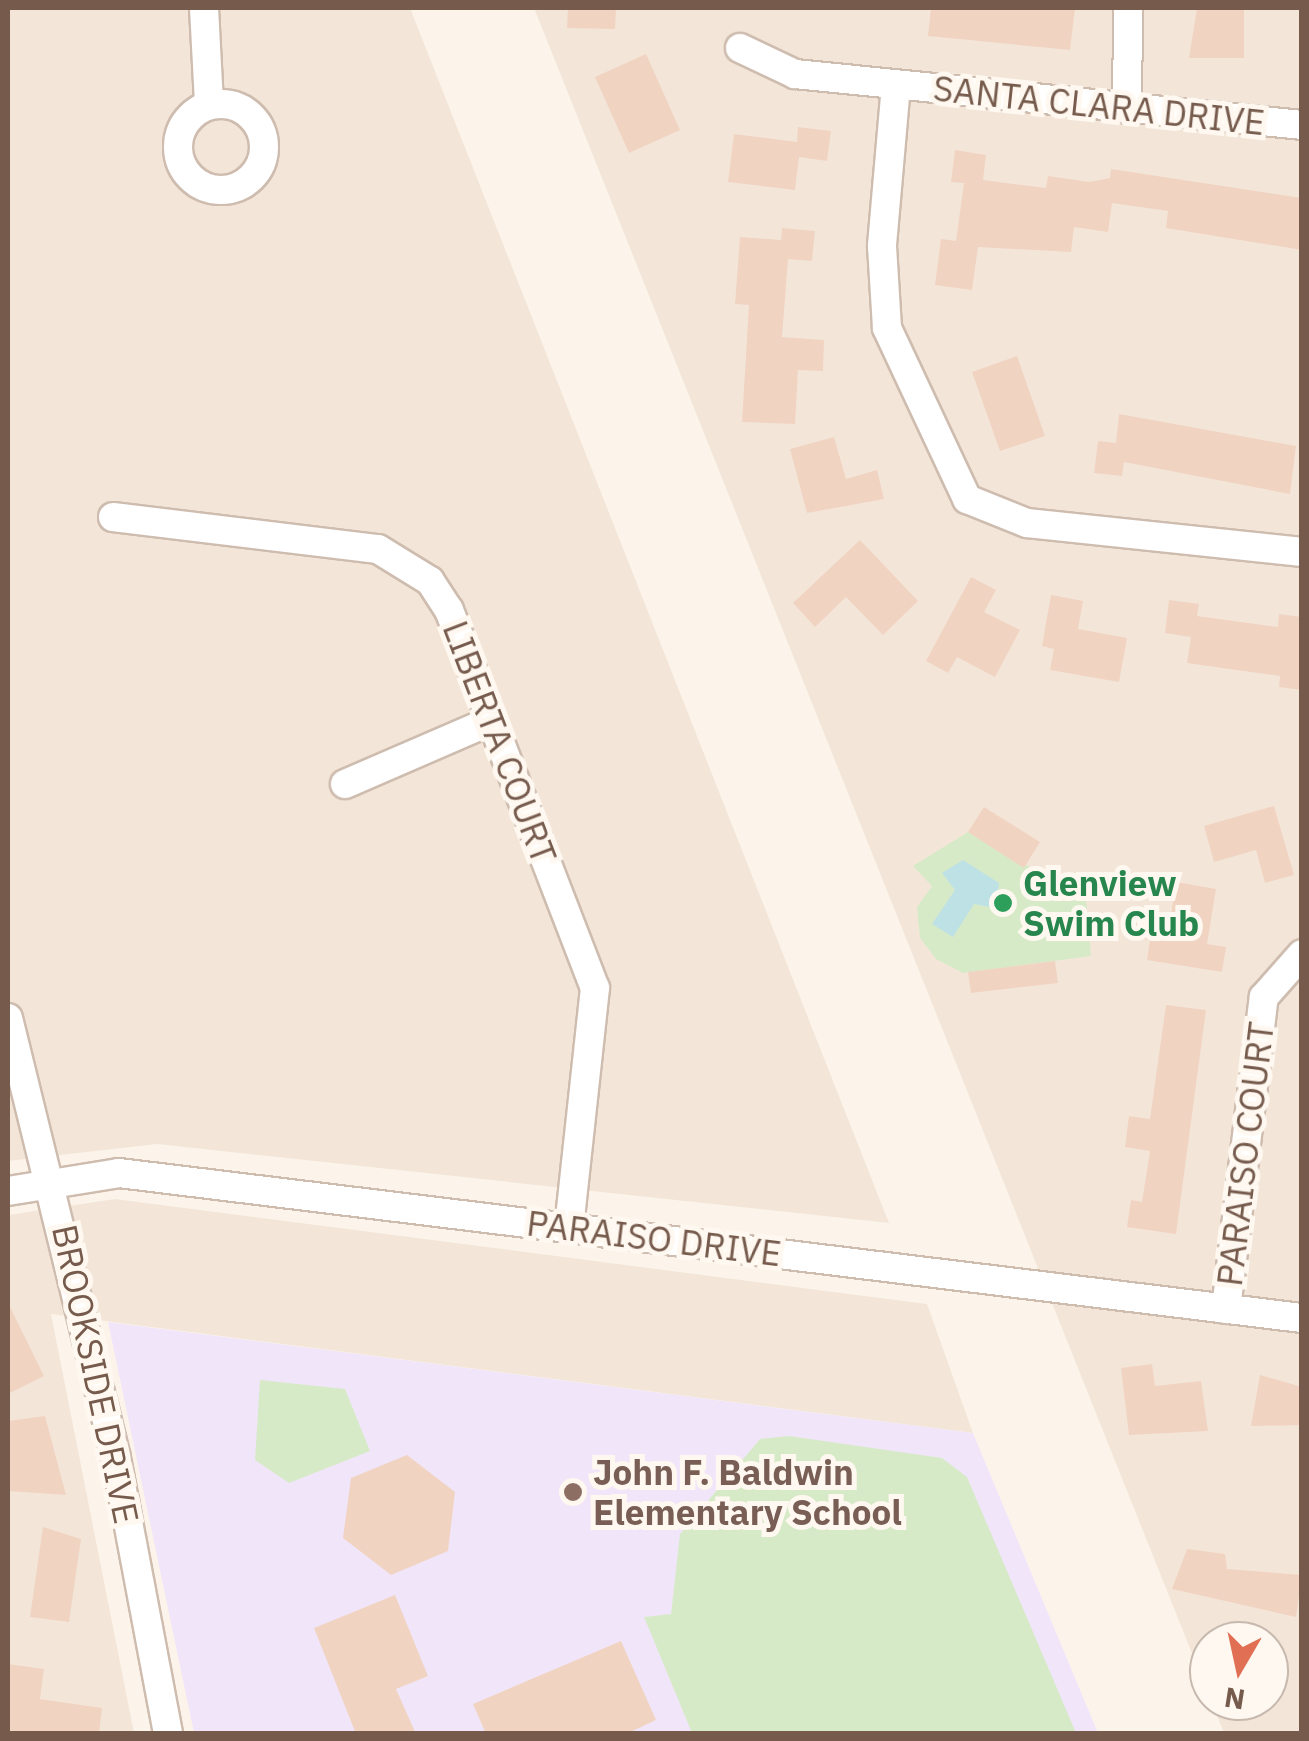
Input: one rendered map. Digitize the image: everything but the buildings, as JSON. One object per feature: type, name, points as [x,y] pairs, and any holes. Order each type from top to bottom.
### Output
[{"type":"street","points":[[204,8],[209,105]]},
{"type":"street","points":[[1127,109],[1128,8]]},
{"type":"street","name":"SANTA CLARA DRIVE","points":[[740,48],[795,74],[1302,126]]},
{"type":"street","points":[[896,85],[882,246],[887,328],[966,500],[1027,523],[1302,552]]},
{"type":"street","name":"LIBERTA COURT","points":[[113,517],[340,543],[403,559],[449,610],[488,722],[595,988],[569,1227]]},
{"type":"street","points":[[345,784],[488,722]]},
{"type":"street","name":"PARAISO COURT","points":[[1226,1309],[1264,997],[1302,954]]},
{"type":"street","name":"BROOKSIDE DRIVE","points":[[8,1018],[54,1183],[168,1734]]},
{"type":"street","name":"PARAISO DRIVE","points":[[8,1191],[119,1173],[1302,1318]]},
{"type":"shaded area","points":[[8,8],[410,8],[889,1223],[157,1144],[8,1161]]},
{"type":"shaded area","points":[[534,8],[1301,8],[1301,1733],[1224,1733],[1219,1721],[1289,1721],[1289,1621],[1189,1621],[1189,1646]]},
{"type":"shaded area","points":[[115,1199],[927,1304],[973,1433],[51,1314],[134,1733],[8,1733],[8,1215]]},
{"type":"shaded area","name":"John F. Baldwin Elementary School","points":[[108,1322],[973,1433],[1098,1733],[194,1733]]},
{"type":"green space","name":"Glenview Swim Club","points":[[968,832],[1086,899],[1091,956],[963,973],[936,959],[920,938],[917,907],[932,886],[913,866]]},
{"type":"green space","points":[[260,1380],[345,1389],[370,1451],[289,1483],[255,1460]]},
{"type":"green space","points":[[789,1436],[942,1458],[967,1477],[1076,1733],[692,1733],[644,1617],[671,1614],[680,1534],[760,1439]]},
{"type":"water","points":[[963,860],[999,883],[996,908],[974,904],[953,937],[932,924],[955,890],[942,873]]},
{"type":"place","name":"Glenview Swim Club","points":[[1003,903]]},
{"type":"place","name":"John F. Baldwin Elementary School","points":[[573,1492]]}]
